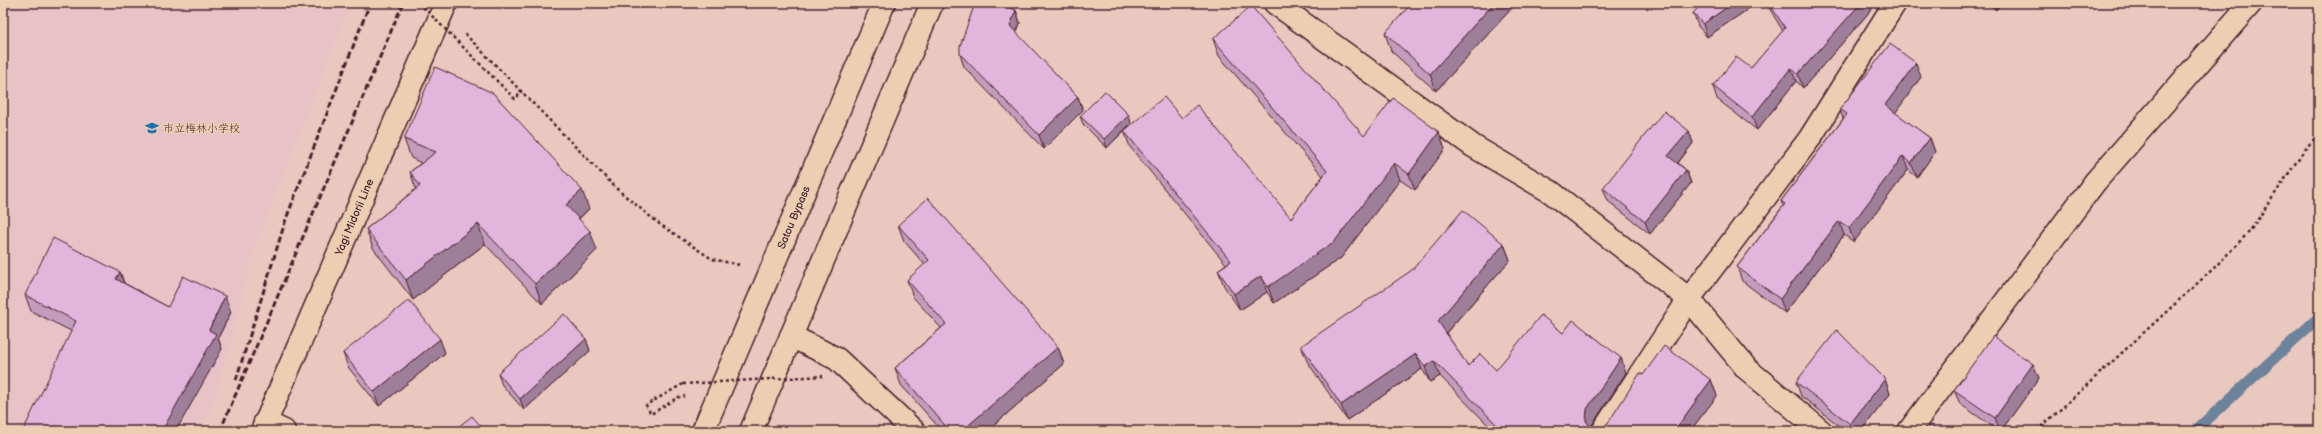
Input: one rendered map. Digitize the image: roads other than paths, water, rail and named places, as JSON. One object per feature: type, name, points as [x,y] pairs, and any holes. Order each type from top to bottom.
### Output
[{"type":"main road","name":"Satou Bypass","points":[[703,431],[884,3]]},
{"type":"main road","points":[[751,431],[932,3]]},
{"type":"main road","points":[[1603,431],[1689,299],[1810,138],[1895,3]]},
{"type":"main road","points":[[1909,431],[2095,182],[2251,3]]},
{"type":"main road","points":[[1285,6],[1472,146],[1551,192],[1689,299],[1747,369],[1821,431]]},
{"type":"main road","name":"Yagi Midorii Line","points":[[270,428],[444,7]]},
{"type":"main road","points":[[792,336],[837,359],[914,431]]},
{"type":"waterway","points":[[2195,431],[2319,317]]},
{"type":"railway","points":[[236,380],[286,219],[370,3]]},
{"type":"railway","points":[[220,431],[403,3]]},
{"type":"place","name":"市立梅林小学校","points":[[152,128]]}]
